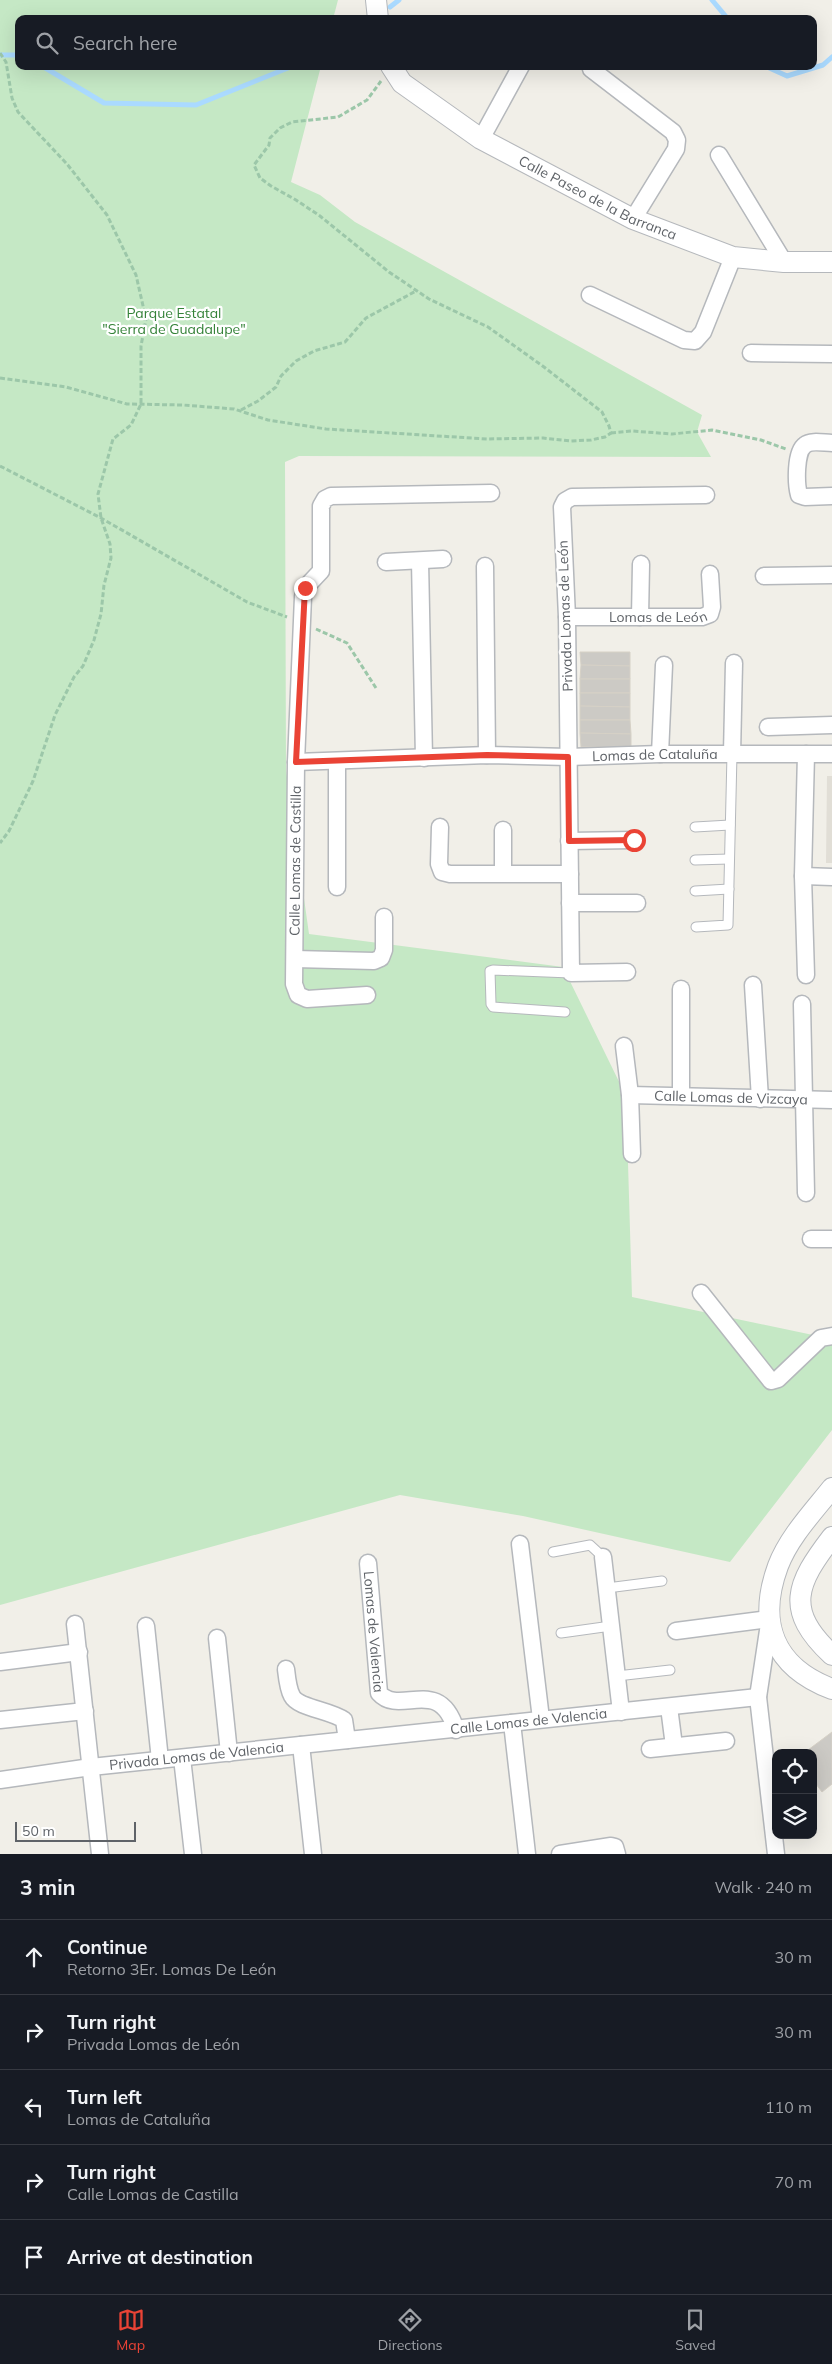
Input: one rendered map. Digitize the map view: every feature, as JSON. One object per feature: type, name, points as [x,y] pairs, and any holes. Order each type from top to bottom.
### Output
[{"type":"street","points":[[376,0],[378,15]]},
{"type":"street","name":"Calle Paseo de la Barranca","points":[[394,70],[402,83],[481,139],[633,219],[733,257],[784,262],[832,262]]},
{"type":"street","points":[[481,139],[519,70]]},
{"type":"street","points":[[593,70],[673,132],[677,140],[676,149],[633,219]]},
{"type":"street","points":[[719,155],[784,262]]},
{"type":"street","points":[[590,295],[684,340],[695,340],[703,332],[733,257]]},
{"type":"street","points":[[751,353],[832,354]]},
{"type":"street","points":[[832,443],[805,445],[799,454],[797,487],[799,495],[805,497],[832,496]]},
{"type":"street","name":"Calle Lomas de Castilla","points":[[367,995],[307,999],[298,995],[294,984],[296,762],[302,623],[305,588],[321,571],[321,506],[325,499],[331,496],[491,493]]},
{"type":"street","name":"Privada Lomas de León","points":[[571,973],[567,617],[562,507],[565,500],[572,497],[706,495]]},
{"type":"street","points":[[386,562],[443,559]]},
{"type":"street","points":[[420,561],[424,758]]},
{"type":"street","points":[[640,617],[641,564]]},
{"type":"street","points":[[484,566],[487,755]]},
{"type":"street","name":"Lomas de León","points":[[567,617],[702,617],[710,614],[712,607],[710,574]]},
{"type":"street","points":[[764,576],[832,575]]},
{"type":"street","name":"Lomas de Cataluña","points":[[732,754],[734,663]]},
{"type":"street","points":[[660,754],[664,665]]},
{"type":"street","points":[[768,727],[832,725]]},
{"type":"street","name":"Lomas de Cataluña","points":[[296,762],[487,755],[568,757],[660,754],[832,754]]},
{"type":"street","points":[[806,754],[803,876],[806,975]]},
{"type":"street","points":[[337,761],[337,888]]},
{"type":"street","points":[[440,827],[439,864],[442,872],[450,874],[570,874]]},
{"type":"street","points":[[502,830],[503,873]]},
{"type":"street","points":[[569,841],[634,840]]},
{"type":"street","points":[[803,876],[832,877]]},
{"type":"street","points":[[570,903],[637,903]]},
{"type":"street","points":[[295,960],[374,962],[381,958],[384,950],[384,917]]},
{"type":"street","points":[[571,973],[627,972]]},
{"type":"street","points":[[753,985],[760,1099]]},
{"type":"street","points":[[681,989],[681,1096]]},
{"type":"street","points":[[802,1004],[806,1100],[806,1193]]},
{"type":"street","points":[[624,1046],[630,1095],[632,1154]]},
{"type":"street","name":"Calle Lomas de Vizcaya","points":[[630,1095],[832,1100]]},
{"type":"street","points":[[811,1239],[832,1239]]},
{"type":"street","points":[[701,1293],[771,1382],[778,1379],[821,1338],[832,1336]]},
{"type":"street","points":[[776,1854],[758,1697],[769,1621],[769,1596],[779,1565],[803,1525],[832,1488]]},
{"type":"street","points":[[832,1537],[806,1577],[799,1595],[801,1615],[816,1640],[832,1655]]},
{"type":"street","points":[[520,1544],[541,1719]]},
{"type":"street","points":[[603,1557],[622,1712]]},
{"type":"street","name":"Lomas de Valencia","points":[[368,1563],[379,1693],[384,1698],[392,1700],[431,1698],[451,1714],[456,1730]]},
{"type":"street","points":[[676,1631],[769,1621]]},
{"type":"street","points":[[769,1621],[779,1649],[797,1670],[832,1689]]},
{"type":"street","name":"Privada Lomas de Valencia","points":[[75,1624],[91,1767]]},
{"type":"street","points":[[146,1626],[160,1760]]},
{"type":"street","points":[[218,1638],[229,1753]]},
{"type":"street","points":[[0,1662],[79,1652]]},
{"type":"street","points":[[286,1669],[291,1695],[297,1703],[340,1716],[344,1720],[347,1740]]},
{"type":"street","name":"Calle Lomas de Valencia","points":[[301,1745],[758,1697]]},
{"type":"street","points":[[669,1706],[674,1746]]},
{"type":"street","points":[[0,1720],[85,1711]]},
{"type":"street","points":[[512,1723],[527,1854]]},
{"type":"street","points":[[650,1749],[726,1741]]},
{"type":"street","points":[[301,1745],[313,1854]]},
{"type":"street","name":"Privada Lomas de Valencia","points":[[0,1780],[91,1767],[301,1745]]},
{"type":"street","points":[[182,1758],[193,1854]]},
{"type":"street","points":[[91,1767],[100,1854]]},
{"type":"street","points":[[560,1854],[612,1846],[615,1847],[618,1854]]},
{"type":"lane","name":"Lomas de Cataluña","points":[[696,926],[728,925],[732,754]]},
{"type":"lane","points":[[695,827],[730,825]]},
{"type":"lane","points":[[695,860],[729,859]]},
{"type":"lane","points":[[695,891],[729,889]]},
{"type":"lane","points":[[565,1012],[493,1007],[491,1004],[490,971],[571,973]]},
{"type":"lane","points":[[553,1552],[590,1545],[603,1557]]},
{"type":"lane","points":[[607,1588],[662,1581]]},
{"type":"lane","points":[[561,1633],[611,1626]]},
{"type":"lane","points":[[617,1676],[670,1670]]},
{"type":"path","points":[[0,53],[6,62],[12,98],[18,112],[67,164],[107,215],[136,275],[146,319],[141,346],[141,404],[131,425],[113,438],[98,494],[101,518],[110,544],[111,558],[104,585],[101,614],[94,640],[83,666],[74,677],[55,715],[33,781],[9,831],[0,843]]},
{"type":"path","points":[[392,70],[378,83],[367,100],[338,117],[292,122],[274,132],[270,138],[269,145],[254,166],[260,178],[320,216],[383,268],[416,291],[441,306],[488,327],[526,353],[602,412],[611,432]]},
{"type":"path","points":[[240,410],[258,401],[276,387],[281,376],[296,361],[314,351],[345,342],[366,318],[416,291]]},
{"type":"path","points":[[0,378],[46,383],[106,397],[127,404],[184,405],[240,410],[268,420],[290,424],[400,434],[495,439],[543,438],[571,441],[591,440],[611,432],[632,431],[672,434],[712,430],[761,440],[799,454]]},
{"type":"path","points":[[0,466],[101,518],[247,602],[348,643],[376,688]]},
{"type":"shaded area","points":[[827,776],[832,776],[832,863],[826,863]]},
{"type":"green space","name":"Parque Estatal \"Sierra de Guadalupe\"","points":[[0,0],[338,0],[334,15],[15,15],[15,70],[320,70],[291,182],[320,195],[355,222],[702,415],[697,432],[711,457],[299,456],[285,462],[286,770],[309,934],[563,967],[626,1096],[632,1297],[832,1339],[832,1430],[730,1562],[523,1516],[400,1495],[0,1605]]},
{"type":"building","points":[[580,652],[630,652],[630,666],[581,665]]},
{"type":"building","points":[[581,665],[630,666],[630,679],[580,679]]},
{"type":"building","points":[[580,679],[630,679],[630,693],[580,693]]},
{"type":"building","points":[[580,693],[630,693],[630,707],[580,706]]},
{"type":"building","points":[[580,706],[630,707],[630,720],[580,720]]},
{"type":"building","points":[[580,720],[630,720],[631,734],[580,733]]},
{"type":"building","points":[[580,733],[631,734],[631,746],[581,747]]},
{"type":"building","points":[[832,1732],[832,1784],[822,1792],[817,1785],[817,1749],[809,1749]]},
{"type":"waterway","points":[[390,7],[399,0]]},
{"type":"waterway","points":[[712,0],[725,15]]},
{"type":"waterway","points":[[0,55],[15,55]]},
{"type":"waterway","points":[[817,67],[823,65],[832,57]]},
{"type":"waterway","points":[[49,70],[104,103],[196,105],[283,70]]},
{"type":"waterway","points":[[774,70],[787,76],[807,70]]},
{"type":"route","points":[[305,588],[303,597],[296,762],[487,755],[568,757],[569,841],[634,840]]}]
